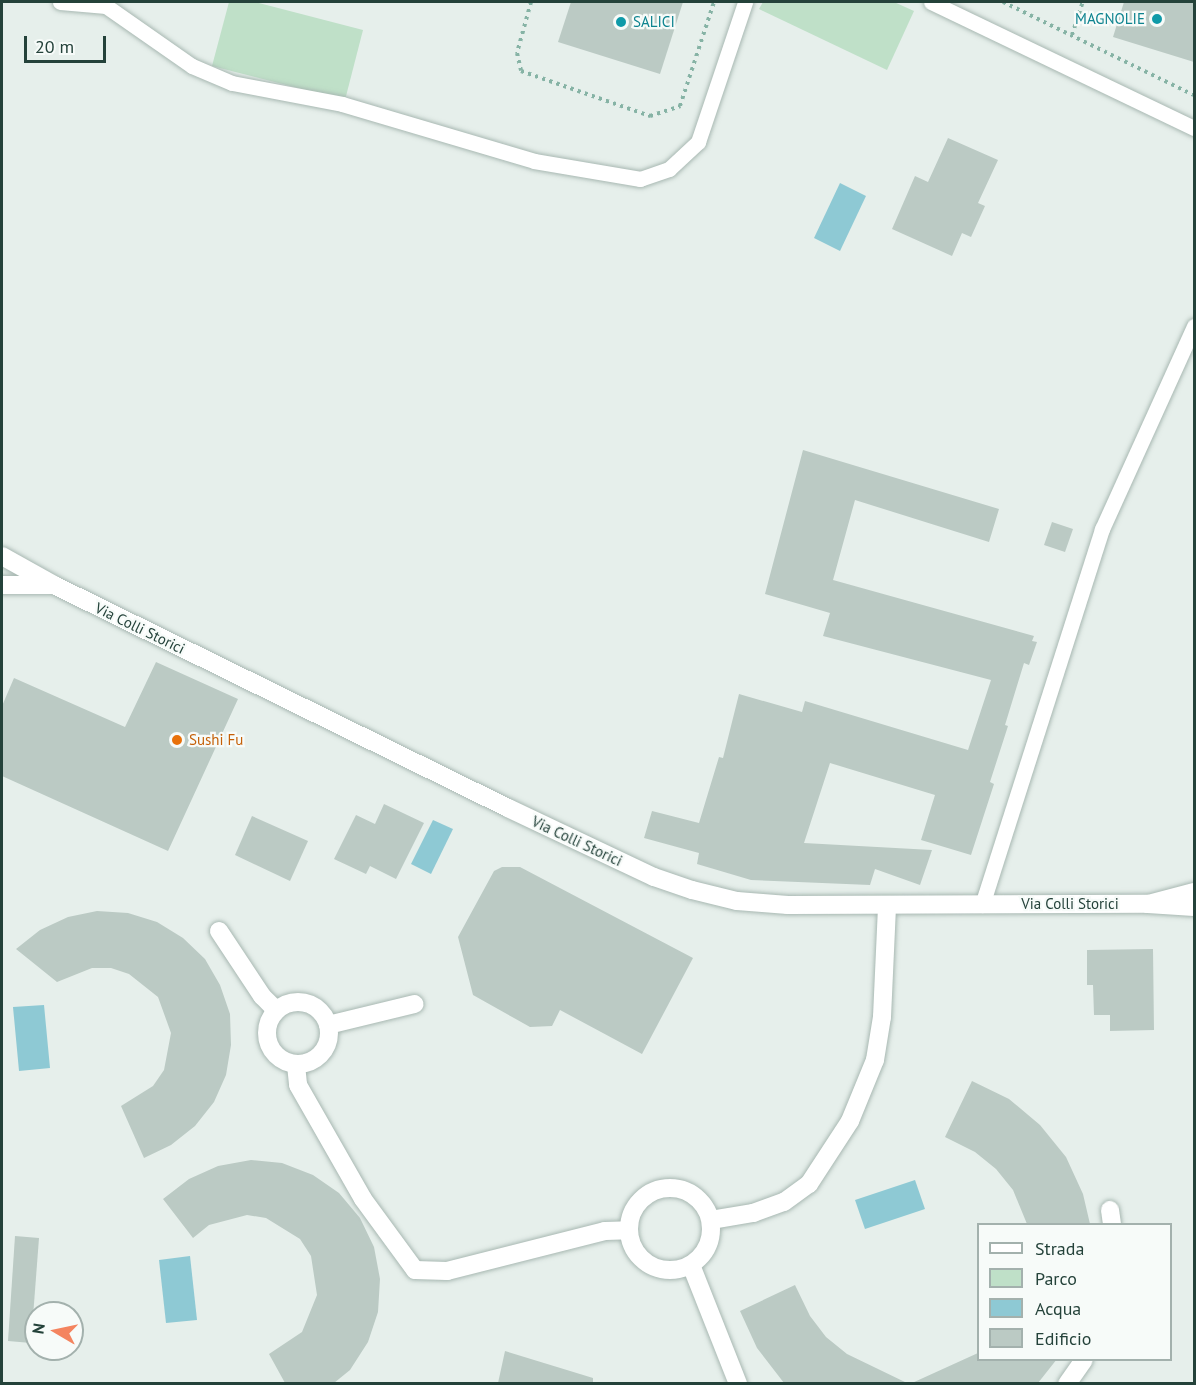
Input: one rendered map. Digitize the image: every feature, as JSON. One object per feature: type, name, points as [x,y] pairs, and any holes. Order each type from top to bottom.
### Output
[{"type":"street","name":"Via Colli Storici","points":[[2,556],[54,585],[654,877],[737,901],[887,906],[1148,904],[1194,907]]},
{"type":"street","name":"Via Colli Storici","points":[[2,585],[54,585]]},
{"type":"street","name":"Via Colli Storici","points":[[1148,904],[1194,892]]},
{"type":"street","points":[[711,1221],[784,1202],[809,1184],[850,1121],[875,1060],[882,1017],[887,906]]},
{"type":"street","points":[[219,931],[262,996],[276,1010]]},
{"type":"street","points":[[296,1001],[307,1002],[324,1015],[328,1025],[327,1044],[315,1060],[296,1065],[286,1062],[270,1048],[266,1028],[276,1010],[296,1001]]},
{"type":"street","points":[[328,1025],[415,1004]]},
{"type":"street","points":[[296,1065],[298,1085],[363,1198],[415,1270],[447,1270],[605,1231],[629,1230]]},
{"type":"street","points":[[659,1189],[686,1190],[697,1197],[711,1221],[708,1246],[691,1264],[678,1270],[650,1265],[639,1256],[629,1230],[637,1204],[659,1189]]},
{"type":"street","points":[[691,1264],[738,1383]]},
{"type":"street","points":[[1067,1383],[1083,1361]]},
{"type":"lane","points":[[60,2],[106,6],[192,66],[232,83],[342,104],[534,162],[640,179],[669,169],[698,141],[745,2]]},
{"type":"lane","points":[[932,2],[1194,128]]},
{"type":"lane","points":[[982,904],[1102,529],[1194,326]]},
{"type":"path","points":[[531,2],[517,53],[521,71],[650,116],[680,106],[714,2]]},
{"type":"path","points":[[1004,2],[1194,95]]},
{"type":"path","points":[[1072,35],[1083,2]]},
{"type":"green space","points":[[229,2],[255,2],[363,30],[345,100],[212,66]]},
{"type":"green space","points":[[763,2],[894,2],[914,11],[887,70],[759,9]]},
{"type":"water","points":[[840,183],[866,196],[840,251],[814,238]]},
{"type":"water","points":[[433,820],[453,829],[431,874],[411,864]]},
{"type":"water","points":[[44,1005],[50,1068],[19,1071],[13,1007]]},
{"type":"water","points":[[915,1180],[925,1209],[865,1229],[855,1200]]},
{"type":"water","points":[[190,1256],[197,1320],[166,1323],[159,1260]]},
{"type":"building","name":"SALICI","points":[[571,2],[683,2],[660,74],[558,42]]},
{"type":"building","name":"MAGNOLIE","points":[[1124,2],[1194,2],[1194,62],[1113,37]]},
{"type":"building","points":[[948,138],[998,160],[978,203],[985,206],[971,237],[962,233],[952,256],[892,229],[915,176],[928,182]]},
{"type":"building","points":[[803,450],[999,509],[989,542],[855,500],[833,580],[1034,636],[1032,641],[1037,642],[1029,665],[1024,663],[1005,725],[1008,726],[990,782],[994,784],[971,855],[921,840],[935,795],[830,763],[804,843],[932,850],[920,885],[875,869],[870,885],[751,880],[697,864],[699,853],[644,838],[652,811],[699,823],[719,757],[723,758],[739,694],[802,712],[805,701],[968,750],[991,680],[823,636],[830,613],[765,594]]},
{"type":"building","points":[[1052,522],[1073,529],[1065,552],[1044,545]]},
{"type":"building","points":[[156,662],[238,699],[168,851],[2,776],[2,706],[14,678],[125,727]]},
{"type":"building","points":[[384,804],[424,823],[396,879],[370,866],[366,874],[334,859],[356,815],[375,824]]},
{"type":"building","points":[[252,816],[308,841],[290,881],[235,855]]},
{"type":"building","points":[[502,867],[520,867],[693,958],[642,1054],[560,1010],[552,1026],[530,1027],[473,995],[458,937],[494,871]]},
{"type":"building","points":[[97,911],[128,913],[157,922],[183,938],[205,959],[220,985],[230,1014],[231,1045],[226,1075],[214,1102],[195,1126],[171,1145],[144,1158],[121,1106],[153,1086],[164,1070],[171,1033],[158,997],[129,974],[111,968],[92,968],[57,982],[16,949],[40,930],[68,917]]},
{"type":"building","points":[[1153,949],[1154,1030],[1110,1031],[1110,1015],[1094,1015],[1093,985],[1087,985],[1087,950]]},
{"type":"building","points":[[972,1081],[1009,1099],[1040,1125],[1066,1157],[1083,1194],[1090,1223],[1027,1223],[1013,1190],[996,1169],[975,1152],[945,1137]]},
{"type":"building","points":[[251,1160],[282,1163],[313,1175],[339,1193],[360,1218],[374,1247],[380,1279],[378,1312],[368,1342],[350,1370],[334,1383],[285,1383],[269,1354],[302,1332],[317,1295],[311,1256],[300,1239],[266,1218],[247,1215],[209,1225],[193,1238],[163,1199],[189,1179],[218,1166]]},
{"type":"building","points":[[15,1236],[39,1238],[34,1301],[24,1301],[24,1342],[8,1341]]},
{"type":"building","points":[[795,1285],[810,1316],[826,1337],[847,1354],[907,1383],[784,1383],[757,1348],[740,1311]]},
{"type":"building","points":[[505,1351],[593,1378],[593,1383],[498,1383]]},
{"type":"building","points":[[977,1353],[977,1361],[1055,1361],[1038,1383],[912,1383]]},
{"type":"place","name":"MAGNOLIE","points":[[1157,19]]},
{"type":"place","name":"SALICI","points":[[621,22]]},
{"type":"place","name":"Sushi Fu","points":[[177,740]]}]
